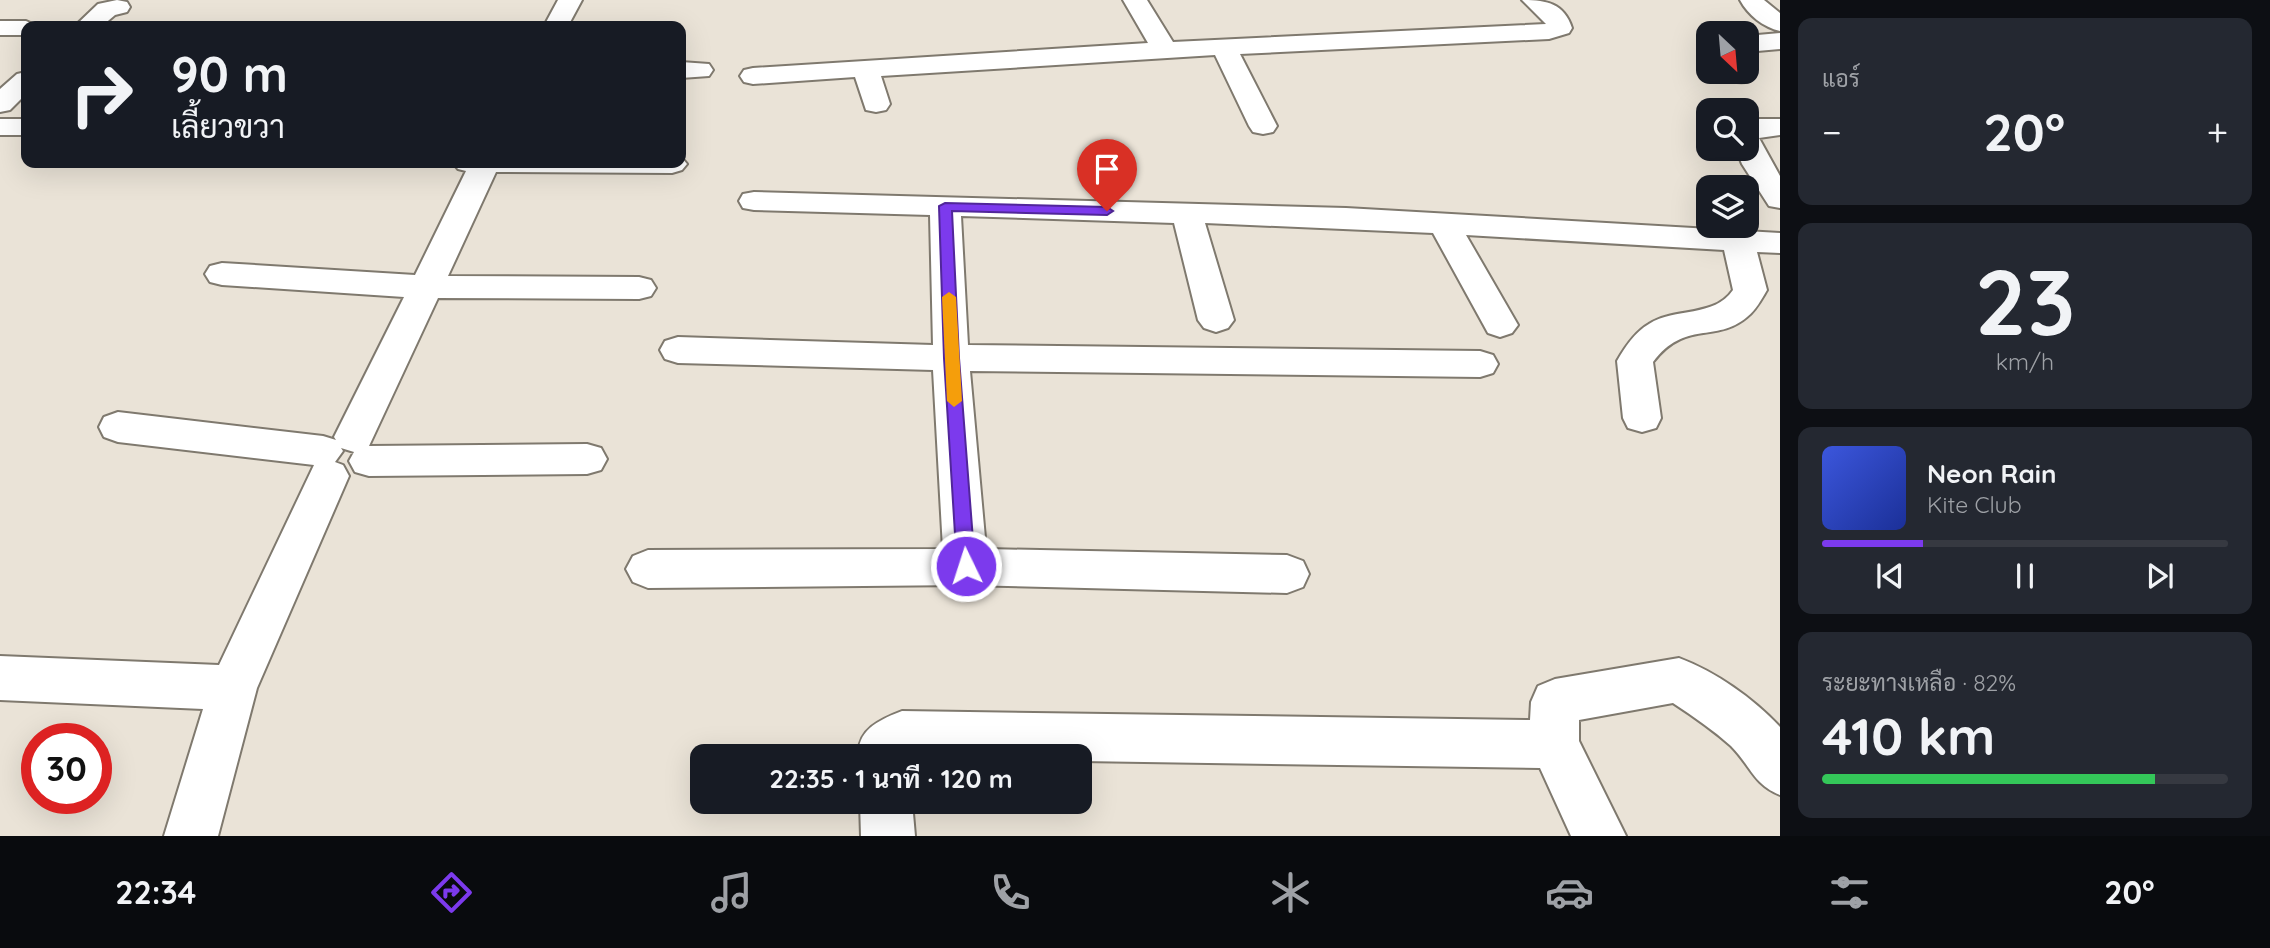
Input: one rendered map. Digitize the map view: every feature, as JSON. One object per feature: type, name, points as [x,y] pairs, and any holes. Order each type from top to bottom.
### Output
[{"type":"street","points":[[558,21],[570,0]]},
{"type":"street","points":[[1135,0],[1165,51]]},
{"type":"street","points":[[753,76],[1165,51],[1549,32],[1560,28],[1557,19],[1534,0]]},
{"type":"street","points":[[1752,0],[1756,8],[1780,24]]},
{"type":"street","points":[[93,21],[107,9],[118,7]]},
{"type":"street","points":[[0,28],[21,28]]},
{"type":"street","points":[[1759,43],[1780,41]]},
{"type":"street","points":[[1224,48],[1263,126]]},
{"type":"street","points":[[866,69],[876,104]]},
{"type":"street","points":[[0,127],[21,127]]},
{"type":"street","points":[[1759,127],[1780,127]]},
{"type":"street","points":[[1756,161],[1780,199]]},
{"type":"street","points":[[191,836],[233,688],[482,168]]},
{"type":"street","points":[[754,201],[1346,218],[1780,243]]},
{"type":"street","points":[[945,206],[951,358],[966,566]]},
{"type":"street","points":[[1187,214],[1216,320]]},
{"type":"street","points":[[1446,225],[1500,325]]},
{"type":"street","points":[[1642,418],[1635,361],[1645,346],[1665,330],[1718,318],[1743,305],[1750,290],[1738,241]]},
{"type":"street","points":[[222,274],[424,287],[639,288]]},
{"type":"street","points":[[678,350],[951,358],[1479,364]]},
{"type":"street","points":[[118,427],[344,456],[587,459]]},
{"type":"street","points":[[649,569],[966,566],[1287,575]]},
{"type":"street","points":[[0,678],[233,688]]},
{"type":"street","points":[[1599,836],[1554,744],[1555,702],[1679,680],[1722,708],[1773,755],[1780,770]]},
{"type":"street","points":[[889,744],[902,735],[1554,744]]},
{"type":"street","points":[[887,814],[888,836]]},
{"type":"slow traffic","points":[[949,297],[954,401]]},
{"type":"route","points":[[966,566],[951,358],[945,206],[1107,211]]}]
